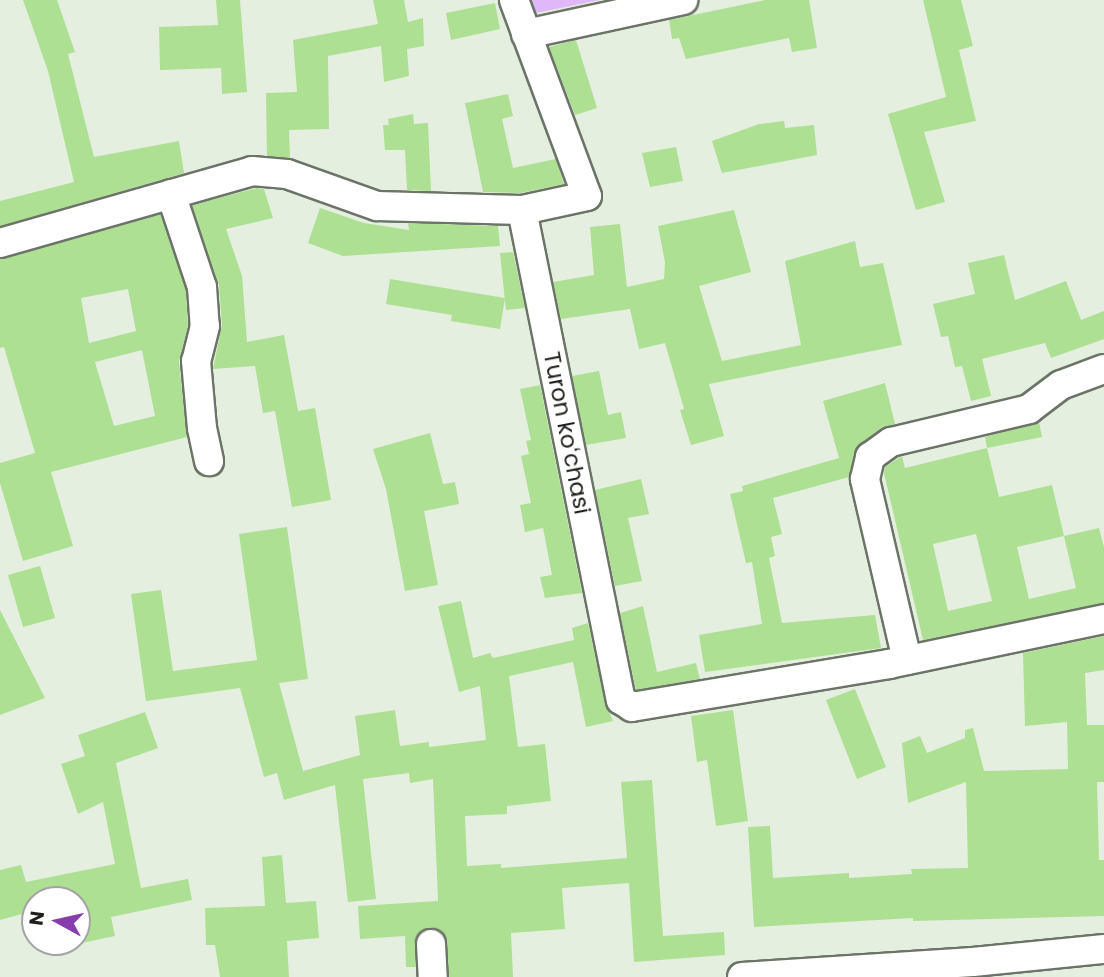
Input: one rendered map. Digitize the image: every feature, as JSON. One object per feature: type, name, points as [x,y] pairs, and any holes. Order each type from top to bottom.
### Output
[{"type":"street","points":[[0,243],[252,170],[287,174],[377,206],[522,210],[587,196],[513,0]]},
{"type":"street","points":[[526,34],[683,0]]},
{"type":"street","points":[[171,194],[202,286],[205,326],[195,361],[202,428],[209,461]]},
{"type":"street","name":"Turon koʻchasi","points":[[522,210],[621,700],[632,707],[646,707],[907,660],[1104,619]]},
{"type":"street","points":[[907,660],[865,479],[870,457],[891,442],[1029,409],[1061,385],[1104,369]]},
{"type":"street","points":[[431,944],[433,977]]},
{"type":"street","points":[[742,977],[973,962],[1104,949]]},
{"type":"shaded area","points":[[531,0],[600,0],[536,13]]},
{"type":"building","points":[[23,0],[57,0],[75,52],[68,54],[94,157],[179,141],[184,173],[0,226],[0,201],[74,182],[48,71]]},
{"type":"building","points":[[216,0],[240,0],[247,92],[222,94],[221,68],[160,70],[159,27],[218,25]]},
{"type":"building","points":[[373,0],[404,0],[408,22],[423,18],[424,46],[407,49],[409,76],[384,82],[381,46],[328,56],[329,129],[289,130],[290,158],[267,156],[266,93],[297,92],[293,40],[378,24]]},
{"type":"building","points":[[765,0],[809,0],[817,48],[792,52],[789,38],[686,59],[679,38],[672,39],[669,20]]},
{"type":"building","points":[[923,0],[961,0],[973,46],[959,50],[976,121],[924,132],[945,202],[916,210],[888,114],[946,97]]},
{"type":"building","points":[[495,3],[500,29],[451,40],[446,13]]},
{"type":"building","points":[[576,40],[597,108],[575,115],[549,47]]},
{"type":"building","points":[[508,94],[513,116],[502,119],[513,168],[556,159],[564,184],[520,193],[483,192],[465,103]]},
{"type":"building","points":[[413,114],[414,124],[428,123],[431,191],[407,190],[405,150],[385,150],[383,125],[389,125],[388,119]]},
{"type":"building","points":[[784,121],[785,128],[814,125],[817,155],[722,173],[712,141],[759,124]]},
{"type":"building","points":[[676,147],[683,181],[650,187],[642,153]]},
{"type":"building","points":[[257,188],[264,189],[273,218],[226,229],[242,276],[247,342],[284,335],[298,411],[315,408],[331,500],[292,507],[275,411],[263,413],[255,366],[213,369],[222,325],[219,285],[192,205]]},
{"type":"building","points":[[320,208],[364,223],[409,230],[408,223],[498,226],[500,246],[343,256],[308,243]]},
{"type":"building","points":[[734,210],[751,272],[699,286],[722,361],[801,345],[785,261],[855,241],[860,267],[883,263],[902,345],[709,384],[724,436],[691,445],[680,410],[684,409],[665,343],[639,349],[630,309],[561,319],[553,282],[594,275],[590,227],[620,224],[627,287],[664,279],[665,262],[658,226]]},
{"type":"building","points":[[160,214],[186,290],[188,325],[179,362],[187,437],[51,472],[73,546],[23,561],[0,483],[0,463],[35,453],[4,347],[0,348],[0,259]],"holes":[[[128,289],[136,331],[89,343],[81,298]],[[142,350],[155,416],[114,426],[95,362]]]},
{"type":"building","points":[[513,252],[525,308],[506,310],[500,253]]},
{"type":"building","points":[[1004,255],[1015,300],[1066,281],[1081,320],[1104,311],[1104,339],[1051,358],[1045,343],[982,359],[991,396],[971,401],[962,366],[955,367],[948,336],[941,337],[933,304],[975,294],[968,263]]},
{"type":"building","points":[[390,279],[505,298],[500,329],[451,321],[452,315],[386,304]]},
{"type":"building","points":[[599,371],[608,415],[621,412],[626,438],[586,445],[572,376]]},
{"type":"building","points":[[885,383],[895,424],[881,428],[860,444],[854,453],[849,477],[773,498],[782,534],[771,537],[775,556],[769,558],[782,623],[875,615],[881,648],[705,672],[699,635],[762,624],[752,562],[746,563],[730,494],[743,491],[742,486],[839,458],[823,401]]},
{"type":"building","points":[[540,385],[582,593],[545,598],[540,577],[552,575],[543,528],[525,532],[520,505],[531,503],[521,456],[529,454],[526,441],[531,440],[520,389]]},
{"type":"building","points":[[1039,422],[1042,437],[987,448],[985,437]]},
{"type":"building","points":[[430,433],[443,484],[455,482],[459,504],[424,511],[438,585],[405,591],[386,489],[373,449]]},
{"type":"building","points":[[987,448],[999,497],[1052,485],[1064,536],[1099,528],[1104,547],[1104,603],[923,640],[884,473],[885,467],[902,456],[905,468]],"holes":[[[976,534],[992,601],[948,611],[933,544]],[[1064,536],[1076,588],[1029,599],[1017,547]]]},
{"type":"building","points":[[641,479],[649,514],[628,518],[642,581],[615,586],[595,490]]},
{"type":"building","points":[[287,527],[308,679],[279,683],[303,771],[360,755],[355,716],[395,710],[400,746],[429,742],[429,747],[486,740],[480,686],[459,692],[438,606],[461,601],[473,658],[490,653],[493,658],[574,640],[572,628],[588,623],[605,703],[613,721],[586,727],[573,662],[509,676],[518,747],[545,744],[551,801],[507,806],[507,814],[465,816],[467,866],[501,864],[501,868],[627,858],[621,782],[652,780],[663,936],[724,932],[725,955],[634,962],[629,883],[562,888],[565,929],[511,933],[513,977],[449,977],[447,942],[438,929],[422,930],[417,936],[416,967],[406,967],[405,936],[360,939],[358,906],[438,901],[433,779],[410,783],[409,773],[363,779],[376,899],[348,902],[335,785],[284,800],[277,773],[264,777],[240,688],[146,701],[131,594],[161,590],[173,671],[257,660],[239,534]]},
{"type":"building","points":[[40,566],[55,618],[23,627],[8,575]]},
{"type":"building","points":[[643,606],[657,672],[696,663],[700,679],[636,690],[620,613]]},
{"type":"building","points":[[0,610],[45,698],[0,715]]},
{"type":"building","points":[[1104,636],[1104,670],[1085,673],[1087,725],[1104,725],[1104,782],[1097,782],[1099,860],[1104,860],[1104,916],[913,921],[913,918],[754,927],[748,827],[770,826],[773,878],[849,873],[849,878],[912,874],[911,869],[968,868],[966,782],[908,803],[902,743],[920,736],[927,753],[965,738],[965,730],[973,728],[984,771],[1068,769],[1067,722],[1025,726],[1023,653]]},
{"type":"building","points":[[855,689],[886,767],[857,779],[826,700]]},
{"type":"building","points":[[733,710],[748,821],[716,826],[707,760],[697,762],[691,716]]},
{"type":"building","points":[[145,712],[158,748],[116,763],[141,888],[188,879],[192,900],[111,917],[115,936],[91,941],[91,886],[21,886],[21,914],[0,920],[0,870],[21,865],[26,882],[115,864],[103,802],[78,814],[61,764],[85,756],[78,735]]},
{"type":"building","points":[[282,855],[286,903],[316,901],[319,938],[287,941],[289,977],[220,977],[215,945],[206,945],[205,908],[265,906],[262,857]]}]
